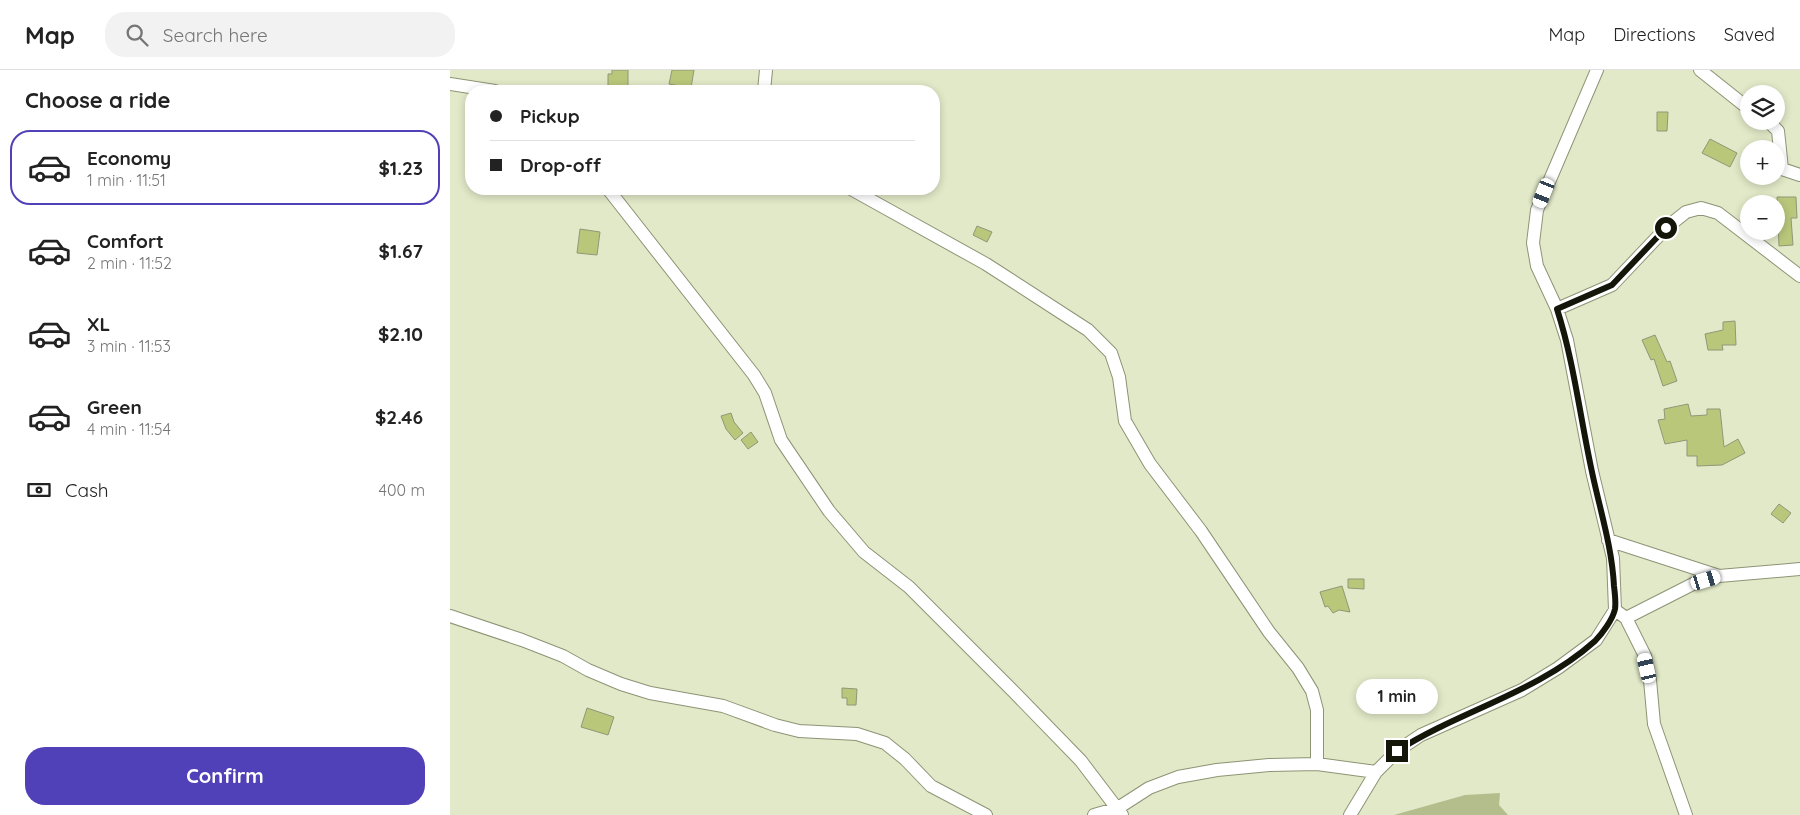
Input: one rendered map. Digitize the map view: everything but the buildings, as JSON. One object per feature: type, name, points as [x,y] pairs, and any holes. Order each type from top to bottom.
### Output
[{"type":"street","points":[[765,85],[766,70]]},
{"type":"street","points":[[1350,815],[1376,772],[1397,751],[1422,735],[1522,690],[1558,668],[1596,640],[1615,610],[1613,558],[1592,471],[1567,340],[1557,309],[1537,266],[1533,243],[1537,210],[1596,70]]},
{"type":"street","points":[[1700,70],[1740,102]]},
{"type":"street","points":[[450,84],[465,86]]},
{"type":"street","points":[[1777,130],[1782,169],[1800,175]]},
{"type":"street","points":[[613,195],[754,375],[764,393],[780,440],[829,511],[864,552],[909,587],[1020,698],[1081,761],[1120,811]]},
{"type":"street","points":[[862,195],[986,264],[1088,330],[1111,354],[1119,377],[1124,421],[1150,464],[1200,530],[1269,632],[1298,668],[1312,691],[1317,710],[1317,764]]},
{"type":"street","points":[[1557,309],[1612,285],[1666,228],[1686,212],[1701,208],[1718,213],[1800,276]]},
{"type":"street","points":[[1608,540],[1719,576]]},
{"type":"street","points":[[1626,618],[1693,584],[1719,576],[1800,568]]},
{"type":"street","points":[[1615,610],[1626,618],[1644,656],[1650,680],[1654,724],[1686,815]]},
{"type":"street","points":[[450,616],[530,643],[563,656],[588,670],[621,684],[650,693],[723,706],[775,725],[799,731],[857,734],[885,743],[905,759],[931,786],[986,815]]},
{"type":"street","points":[[1094,815],[1120,811],[1148,788],[1178,777],[1217,770],[1268,764],[1317,764],[1376,772]]},
{"type":"green space","points":[[1500,793],[1499,805],[1508,815],[1394,815],[1465,795]]},
{"type":"route","points":[[1397,751],[1422,735],[1522,690],[1558,668],[1596,640],[1615,610],[1613,558],[1592,471],[1567,340],[1557,309],[1612,285],[1666,228]]}]
